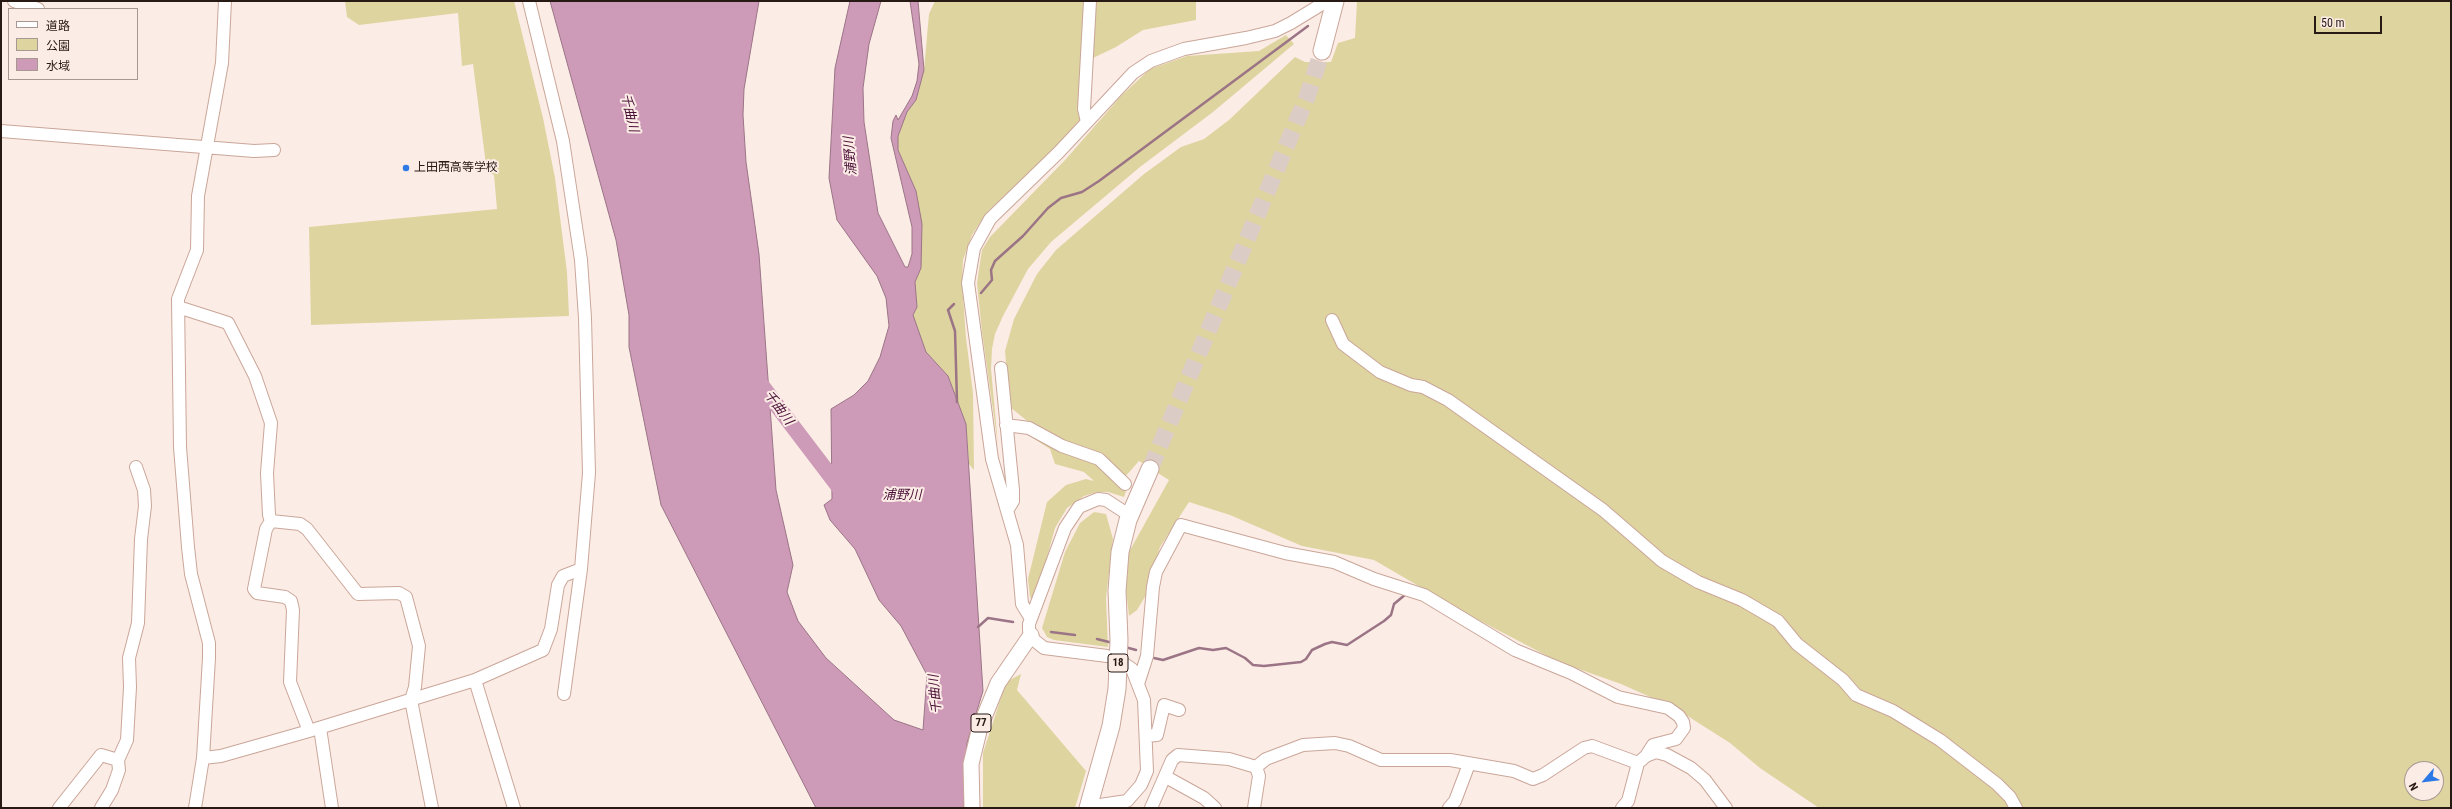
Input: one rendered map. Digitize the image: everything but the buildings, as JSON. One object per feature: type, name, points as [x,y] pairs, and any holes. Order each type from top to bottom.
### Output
[{"type":"highway","points":[[1322,51],[1335,1]]},
{"type":"highway","name":"18","points":[[1088,808],[1096,784],[1111,726],[1117,689],[1118,565],[1128,520],[1150,469]]},
{"type":"main road","name":"77","points":[[972,808],[971,764],[980,726],[998,683],[1031,635]]},
{"type":"street","points":[[14,1],[35,8]]},
{"type":"street","points":[[195,808],[203,758],[209,643],[191,574],[188,547],[180,447],[178,307],[183,282],[197,250],[198,196],[222,63],[225,1]]},
{"type":"street","points":[[530,1],[563,141],[581,260],[585,325],[589,472],[581,569],[564,694]]},
{"type":"street","points":[[1087,122],[1084,109],[1090,1]]},
{"type":"street","points":[[1030,617],[1022,604],[1017,545],[1008,509],[992,459],[969,302],[969,266],[974,248],[990,219],[1087,122],[1120,85],[1133,73],[1151,61],[1184,49],[1267,33],[1291,23],[1326,1]]},
{"type":"street","points":[[1,131],[254,151],[274,150]]},
{"type":"street","points":[[178,307],[228,323],[255,376],[271,423],[267,473],[268,515],[271,521]]},
{"type":"street","points":[[1332,320],[1343,344],[1380,372],[1411,385],[1423,386],[1448,400],[1603,510],[1662,561],[1698,582],[1742,600],[1778,621],[1797,644],[1843,680],[1856,695],[1892,711],[1940,740],[1997,784],[2010,797],[2016,808]]},
{"type":"street","points":[[1000,368],[1013,490],[1013,501],[1008,509]]},
{"type":"street","points":[[1006,425],[1029,428],[1062,446],[1099,459],[1125,484]]},
{"type":"street","points":[[101,808],[112,790],[119,770],[118,760],[127,740],[130,687],[129,658],[138,623],[141,539],[145,506],[144,490],[136,467]]},
{"type":"street","points":[[1112,503],[1133,500],[1138,496]]},
{"type":"street","points":[[1107,656],[1052,650],[1040,645],[1031,635],[1029,630],[1030,617],[1042,591],[1062,534],[1072,514],[1088,502],[1098,499],[1112,503],[1126,513],[1128,520]]},
{"type":"street","points":[[271,521],[300,524],[307,529],[358,594],[400,593],[406,596],[419,646],[415,687],[411,700],[432,808]]},
{"type":"street","points":[[271,521],[266,528],[254,589],[257,593],[285,597],[290,601],[292,610],[290,682],[315,729],[332,808]]},
{"type":"street","points":[[1138,684],[1147,656],[1153,587],[1156,572],[1181,525],[1284,553],[1334,562],[1374,579],[1424,595],[1515,650],[1571,673],[1618,696],[1668,708],[1679,716],[1683,722],[1684,728],[1676,739],[1652,745],[1642,760],[1628,800],[1622,808]]},
{"type":"street","points":[[203,758],[221,756],[475,680],[543,650],[551,630],[558,586],[563,576],[581,569]]},
{"type":"street","points":[[1093,808],[1100,804],[1119,805],[1127,801],[1134,795],[1141,785],[1147,771],[1144,700],[1132,669],[1123,663]]},
{"type":"street","points":[[475,680],[514,808]]},
{"type":"street","points":[[1146,736],[1157,735],[1164,705],[1179,710]]},
{"type":"street","points":[[1256,767],[1266,759],[1303,745],[1335,743],[1381,760],[1450,760],[1514,771],[1533,779],[1538,779],[1584,748],[1592,746],[1642,760],[1656,752],[1667,755],[1691,768],[1705,780],[1726,808]]},
{"type":"street","points":[[59,808],[101,755],[118,760]]},
{"type":"street","points":[[1151,808],[1166,777],[1172,760],[1178,755],[1229,759],[1256,767]]},
{"type":"street","points":[[1449,808],[1455,801],[1468,764]]},
{"type":"street","points":[[1254,808],[1259,776],[1256,767]]},
{"type":"street","points":[[1166,777],[1204,798],[1215,808]]},
{"type":"street","points":[[1096,784],[1106,799],[1119,805]]},
{"type":"green space","points":[[345,1],[514,1],[543,118],[555,178],[567,272],[569,316],[311,325],[309,227],[497,209],[494,175],[487,172],[473,64],[462,66],[458,13],[359,25],[347,17]]},
{"type":"green space","points":[[935,1],[1196,1],[1196,20],[1143,30],[1116,47],[1093,58],[1083,116],[1051,153],[988,211],[972,235],[963,260],[962,283],[966,338],[973,393],[974,470],[969,464],[966,424],[948,376],[926,352],[913,315],[917,307],[915,282],[921,268],[916,191],[898,150],[898,136],[907,112],[916,100],[924,70],[929,14]]},
{"type":"green space","points":[[1357,1],[2451,1],[2451,808],[1819,808],[1760,768],[1730,743],[1675,708],[1621,684],[1559,662],[1465,613],[1374,560],[1302,546],[1230,515],[1189,502],[1160,547],[1146,595],[1137,610],[1129,616],[1126,590],[1129,552],[1169,480],[1139,461],[1124,478],[1026,420],[1010,407],[1005,351],[1014,319],[1037,274],[1056,250],[1144,174],[1181,147],[1204,139],[1229,120],[1295,57],[1305,62],[1331,62],[1338,43],[1355,38]]},
{"type":"green space","points":[[1286,35],[1294,44],[1213,112],[1140,167],[1051,242],[1028,269],[1003,316],[995,334],[992,349],[991,369],[998,445],[982,332],[977,283],[982,250],[990,237],[1066,159],[1121,96],[1150,69],[1187,56],[1259,51]]},
{"type":"green space","points":[[1022,431],[1087,457],[1127,488],[1124,497],[1108,492],[1097,492],[1084,496],[1067,508],[1055,528],[1040,583],[1032,599],[1030,597],[1028,579],[1047,502],[1066,485],[1086,479],[1094,481],[1084,472],[1055,464],[1050,449]]},
{"type":"green space","points":[[1094,512],[1106,514],[1113,539],[1106,598],[1108,647],[1054,640],[1047,637],[1042,628],[1065,552],[1080,523]]},
{"type":"green space","points":[[1021,674],[1017,690],[1086,771],[1075,808],[983,808],[983,753],[1006,682]]},
{"type":"water","name":"浦野川","points":[[550,1],[759,1],[744,89],[743,115],[746,162],[759,254],[776,490],[793,565],[787,592],[798,621],[826,658],[894,720],[923,730],[927,675],[901,626],[879,600],[855,549],[830,520],[824,505],[832,499],[831,409],[854,395],[868,381],[880,357],[889,326],[886,298],[877,276],[837,220],[829,178],[835,68],[850,1],[881,1],[869,44],[863,88],[864,122],[878,213],[905,267],[908,267],[912,254],[912,227],[891,138],[893,121],[896,115],[898,120],[912,96],[917,81],[919,64],[910,1],[918,1],[924,70],[916,100],[907,112],[898,136],[898,150],[916,191],[922,224],[921,268],[915,282],[917,307],[913,315],[926,352],[948,376],[966,424],[983,691],[967,743],[964,808],[816,808],[661,505],[629,347],[629,315],[616,240]]},
{"type":"waterway","points":[[981,293],[992,280],[991,270],[995,261],[1023,236],[1048,208],[1061,198],[1082,192],[1099,181],[1308,26]]},
{"type":"waterway","points":[[954,304],[948,310],[955,331],[957,402]]},
{"type":"waterway","name":"千曲川","points":[[756,378],[845,495]]},
{"type":"waterway","points":[[1154,658],[1163,660],[1199,648],[1213,650],[1226,648],[1245,658],[1253,665],[1264,666],[1301,662],[1306,659],[1312,650],[1325,644],[1332,642],[1347,645],[1391,615],[1394,604],[1406,594]]},
{"type":"waterway","points":[[978,627],[988,618],[1013,622]]},
{"type":"waterway","points":[[1051,632],[1075,635]]},
{"type":"waterway","points":[[1097,639],[1113,643]]},
{"type":"waterway","points":[[1125,647],[1136,650]]},
{"type":"tunnel","points":[[1150,469],[1307,97],[1322,51]]},
{"type":"place","name":"上田西高等学校","points":[[406,168]]}]
